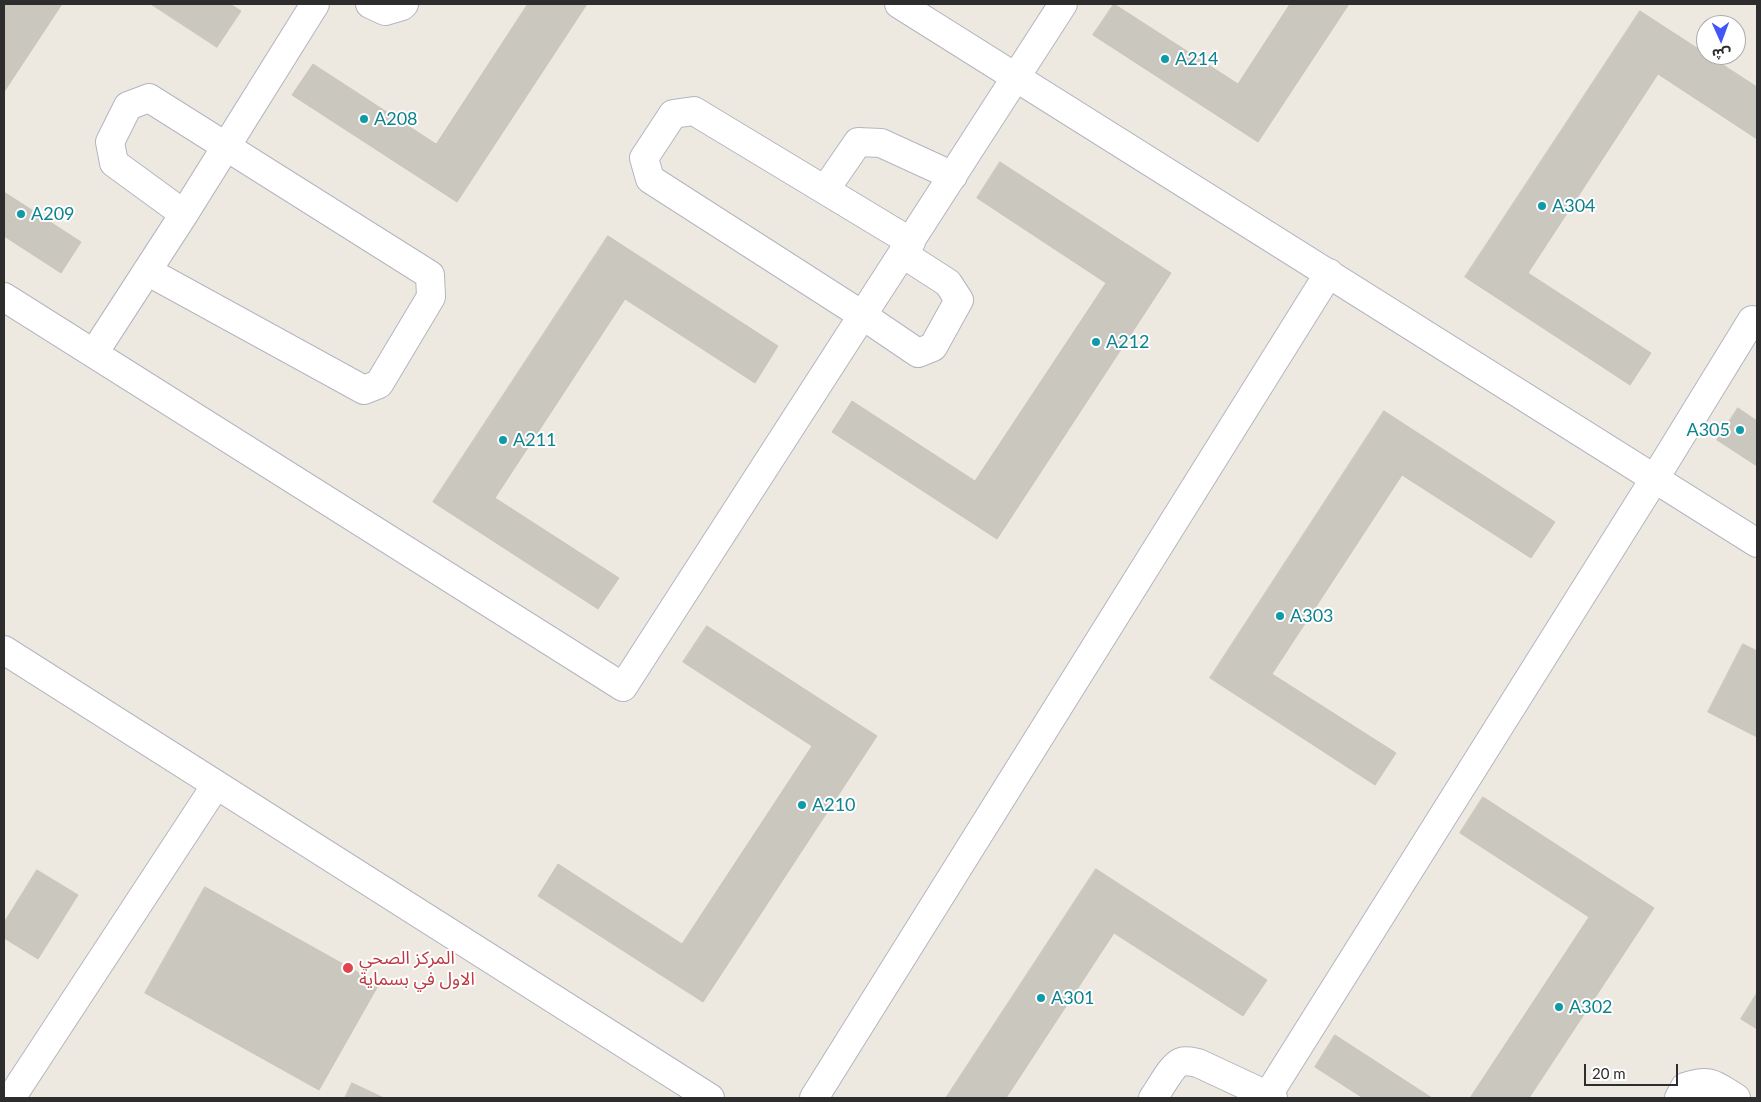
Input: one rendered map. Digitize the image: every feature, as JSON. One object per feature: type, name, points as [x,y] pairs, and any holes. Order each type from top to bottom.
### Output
[{"type":"street","points":[[94,353],[184,214],[315,4]]},
{"type":"street","points":[[370,4],[385,11],[404,4]]},
{"type":"street","points":[[899,4],[1757,542]]},
{"type":"street","points":[[4,297],[623,687],[1063,4]]},
{"type":"street","points":[[147,270],[364,390],[379,384],[431,297],[430,275],[149,98],[128,106],[110,142],[114,163],[184,214]]},
{"type":"street","points":[[694,111],[825,190],[907,248],[948,283],[960,300],[933,347],[918,354],[862,315],[650,179],[644,158],[673,114],[694,111]]},
{"type":"street","points":[[825,190],[858,142],[881,143],[953,176]]},
{"type":"street","points":[[814,1098],[1329,273]]},
{"type":"street","points":[[1153,1098],[1173,1069],[1180,1062],[1188,1061],[1270,1097],[1656,478],[1752,320]]},
{"type":"street","points":[[4,650],[710,1098]]},
{"type":"street","points":[[11,1098],[216,784]]},
{"type":"street","points":[[1679,1098],[1686,1087],[1709,1082],[1736,1098]]},
{"type":"building","points":[[4,4],[62,4],[4,92]]},
{"type":"building","points":[[151,4],[230,4],[241,11],[217,47]]},
{"type":"building","name":"A208","points":[[528,4],[587,4],[457,202],[292,95],[313,64],[436,144]]},
{"type":"building","name":"A214","points":[[1114,4],[1238,84],[1290,4],[1349,4],[1258,142],[1093,35]]},
{"type":"building","name":"A304","points":[[1640,11],[1696,47],[1696,65],[1723,65],[1757,87],[1757,139],[1658,74],[1528,273],[1651,353],[1630,385],[1465,277]]},
{"type":"building","name":"A212","points":[[1000,162],[1171,273],[997,539],[832,432],[852,401],[975,481],[1106,283],[977,198]]},
{"type":"building","name":"A209","points":[[4,192],[81,242],[61,273],[4,236]]},
{"type":"building","name":"A211","points":[[608,236],[778,346],[755,383],[625,299],[495,498],[619,578],[598,609],[433,502]]},
{"type":"building","name":"A305","points":[[1738,408],[1757,421],[1757,466],[1717,440]]},
{"type":"building","name":"A303","points":[[1384,411],[1555,522],[1531,558],[1402,475],[1272,674],[1396,753],[1375,785],[1210,678]]},
{"type":"building","name":"A210","points":[[707,626],[877,736],[703,1002],[538,896],[558,864],[682,944],[812,746],[683,662]]},
{"type":"building","points":[[1743,644],[1757,651],[1757,737],[1708,712]]},
{"type":"building","name":"A302","points":[[1483,797],[1654,908],[1529,1098],[1470,1098],[1589,917],[1460,833]]},
{"type":"building","name":"A301","points":[[1096,869],[1267,980],[1243,1016],[1114,933],[1006,1098],[946,1098]]},
{"type":"building","points":[[37,870],[78,895],[38,959],[4,938],[4,923]]},
{"type":"building","points":[[205,887],[379,984],[319,1090],[145,993]]},
{"type":"building","points":[[1757,993],[1757,1029],[1741,1019]]},
{"type":"building","points":[[1335,1035],[1432,1098],[1363,1098],[1315,1067]]},
{"type":"building","points":[[352,1083],[384,1098],[345,1098]]},
{"type":"place","name":"A214","points":[[1165,59]]},
{"type":"place","name":"A208","points":[[364,119]]},
{"type":"place","name":"A304","points":[[1542,206]]},
{"type":"place","name":"A209","points":[[21,214]]},
{"type":"place","name":"A212","points":[[1096,342]]},
{"type":"place","name":"A305","points":[[1740,430]]},
{"type":"place","name":"A211","points":[[503,440]]},
{"type":"place","name":"A303","points":[[1280,616]]},
{"type":"place","name":"A210","points":[[802,805]]},
{"type":"place","name":"المركز الصحي الاول في بسماية","points":[[348,968]]},
{"type":"place","name":"A301","points":[[1041,998]]},
{"type":"place","name":"A302","points":[[1559,1007]]}]
